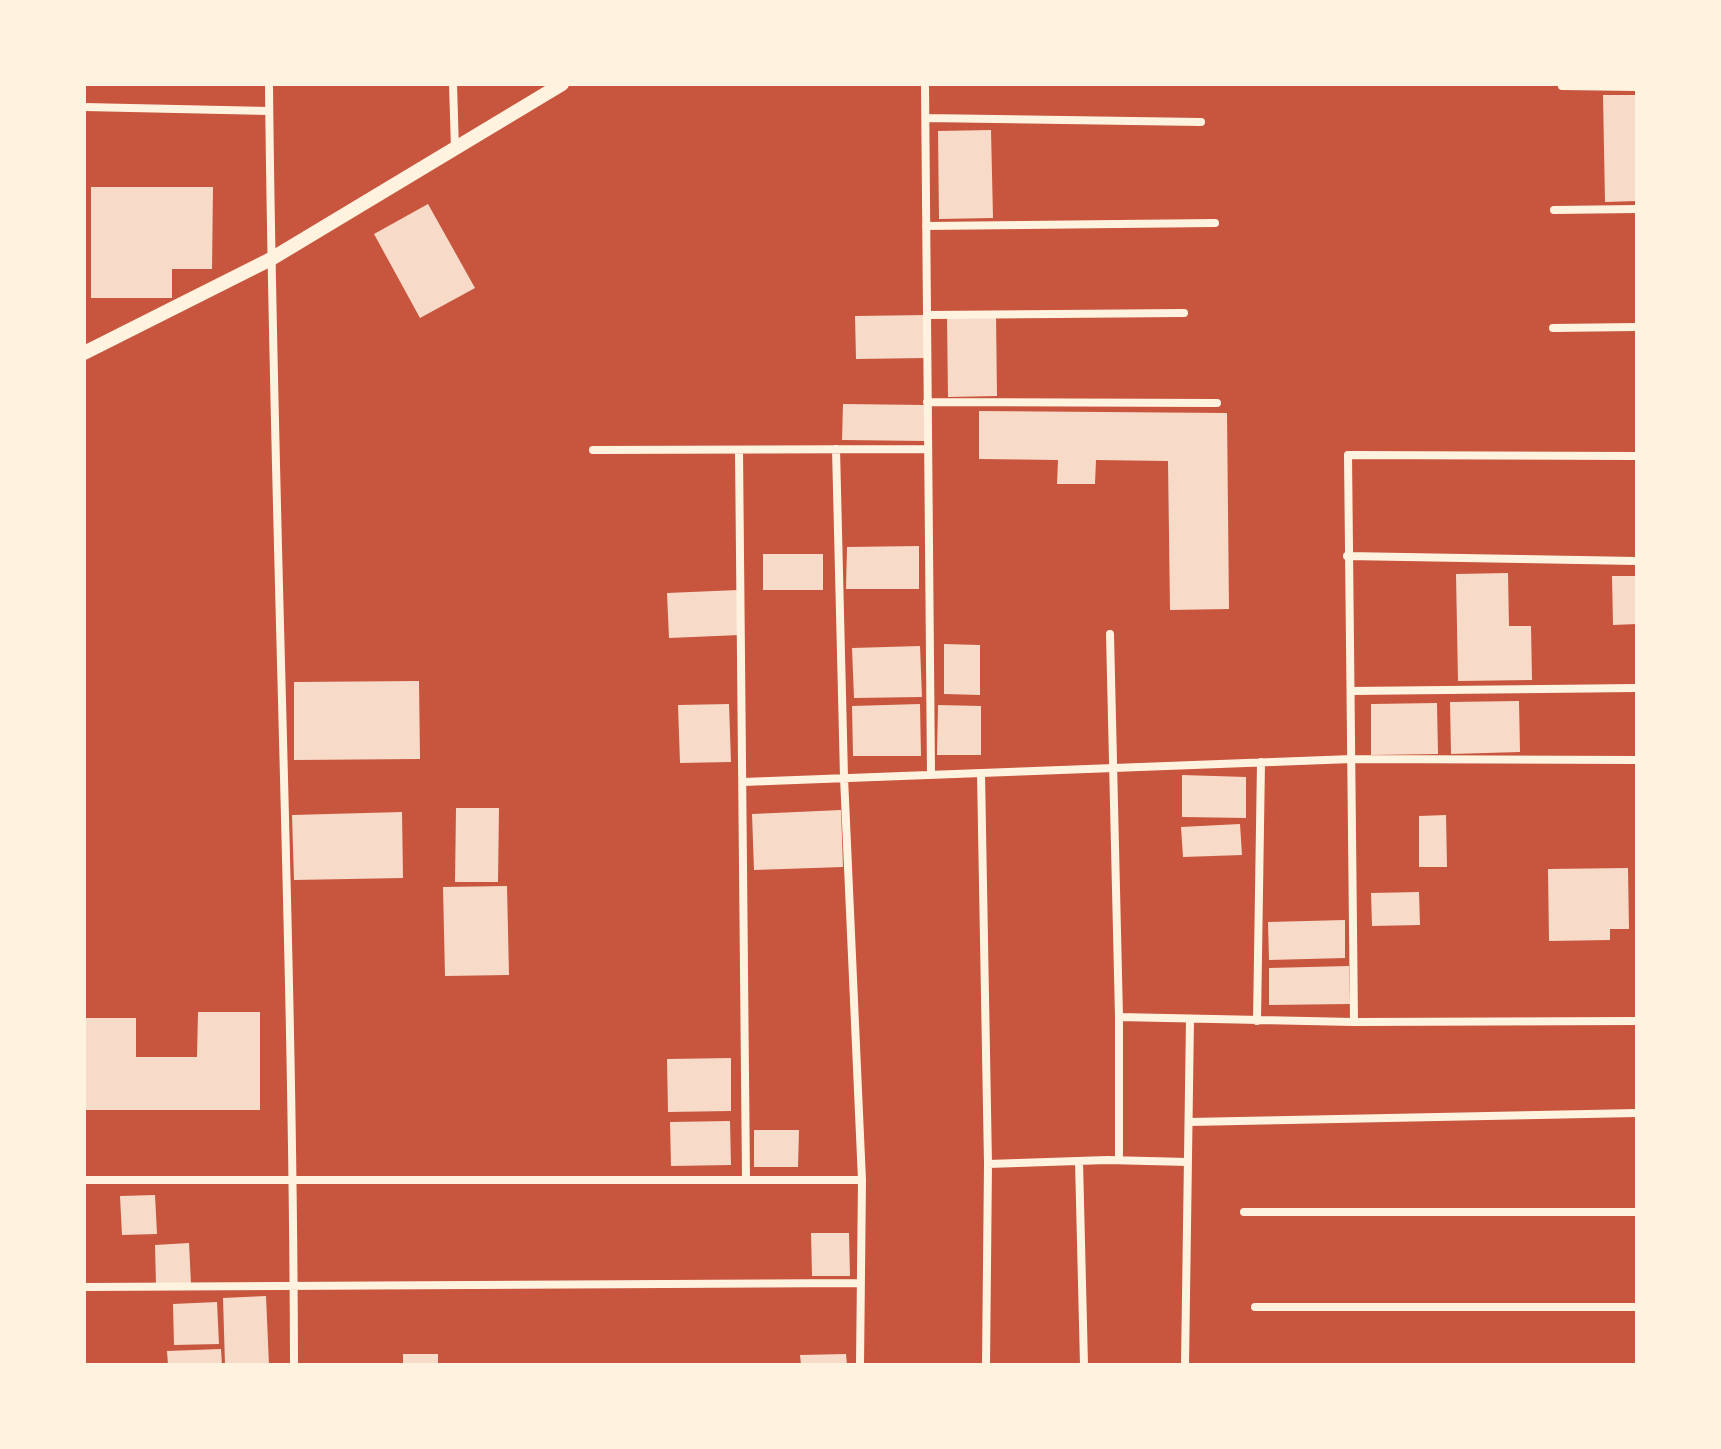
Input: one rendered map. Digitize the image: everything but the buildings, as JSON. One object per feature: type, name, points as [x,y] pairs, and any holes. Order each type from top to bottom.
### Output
[{"type":"street","points":[[269,84],[293,1180],[294,1365]]},
{"type":"street","points":[[453,84],[455,149]]},
{"type":"street","points":[[84,353],[271,259],[562,84]]},
{"type":"street","points":[[925,84],[931,775]]},
{"type":"street","points":[[1562,86],[1637,87]]},
{"type":"street","points":[[84,107],[269,111]]},
{"type":"street","points":[[926,118],[1201,122]]},
{"type":"street","points":[[1554,210],[1637,209]]},
{"type":"street","points":[[926,226],[1215,223]]},
{"type":"street","points":[[927,315],[1184,313]]},
{"type":"street","points":[[1553,328],[1637,327]]},
{"type":"street","points":[[927,402],[1217,403]]},
{"type":"street","points":[[836,449],[844,777],[862,1180],[860,1365]]},
{"type":"street","points":[[593,450],[927,449]]},
{"type":"street","points":[[739,450],[746,1179]]},
{"type":"street","points":[[1354,1022],[1348,455],[1637,456]]},
{"type":"street","points":[[1347,556],[1637,561]]},
{"type":"street","points":[[1110,634],[1119,1017],[1119,1160]]},
{"type":"street","points":[[1351,691],[1637,688]]},
{"type":"street","points":[[743,782],[1352,759],[1637,760]]},
{"type":"street","points":[[1257,1021],[1261,762]]},
{"type":"street","points":[[981,773],[988,1164],[986,1365]]},
{"type":"street","points":[[1119,1017],[1354,1022],[1637,1021]]},
{"type":"street","points":[[1185,1365],[1190,1019]]},
{"type":"street","points":[[1189,1122],[1637,1113]]},
{"type":"street","points":[[988,1164],[1119,1160],[1188,1162]]},
{"type":"street","points":[[1079,1161],[1084,1365]]},
{"type":"street","points":[[84,1180],[862,1180]]},
{"type":"street","points":[[1244,1212],[1637,1212]]},
{"type":"street","points":[[84,1287],[859,1283]]},
{"type":"street","points":[[1255,1307],[1637,1307]]}]
